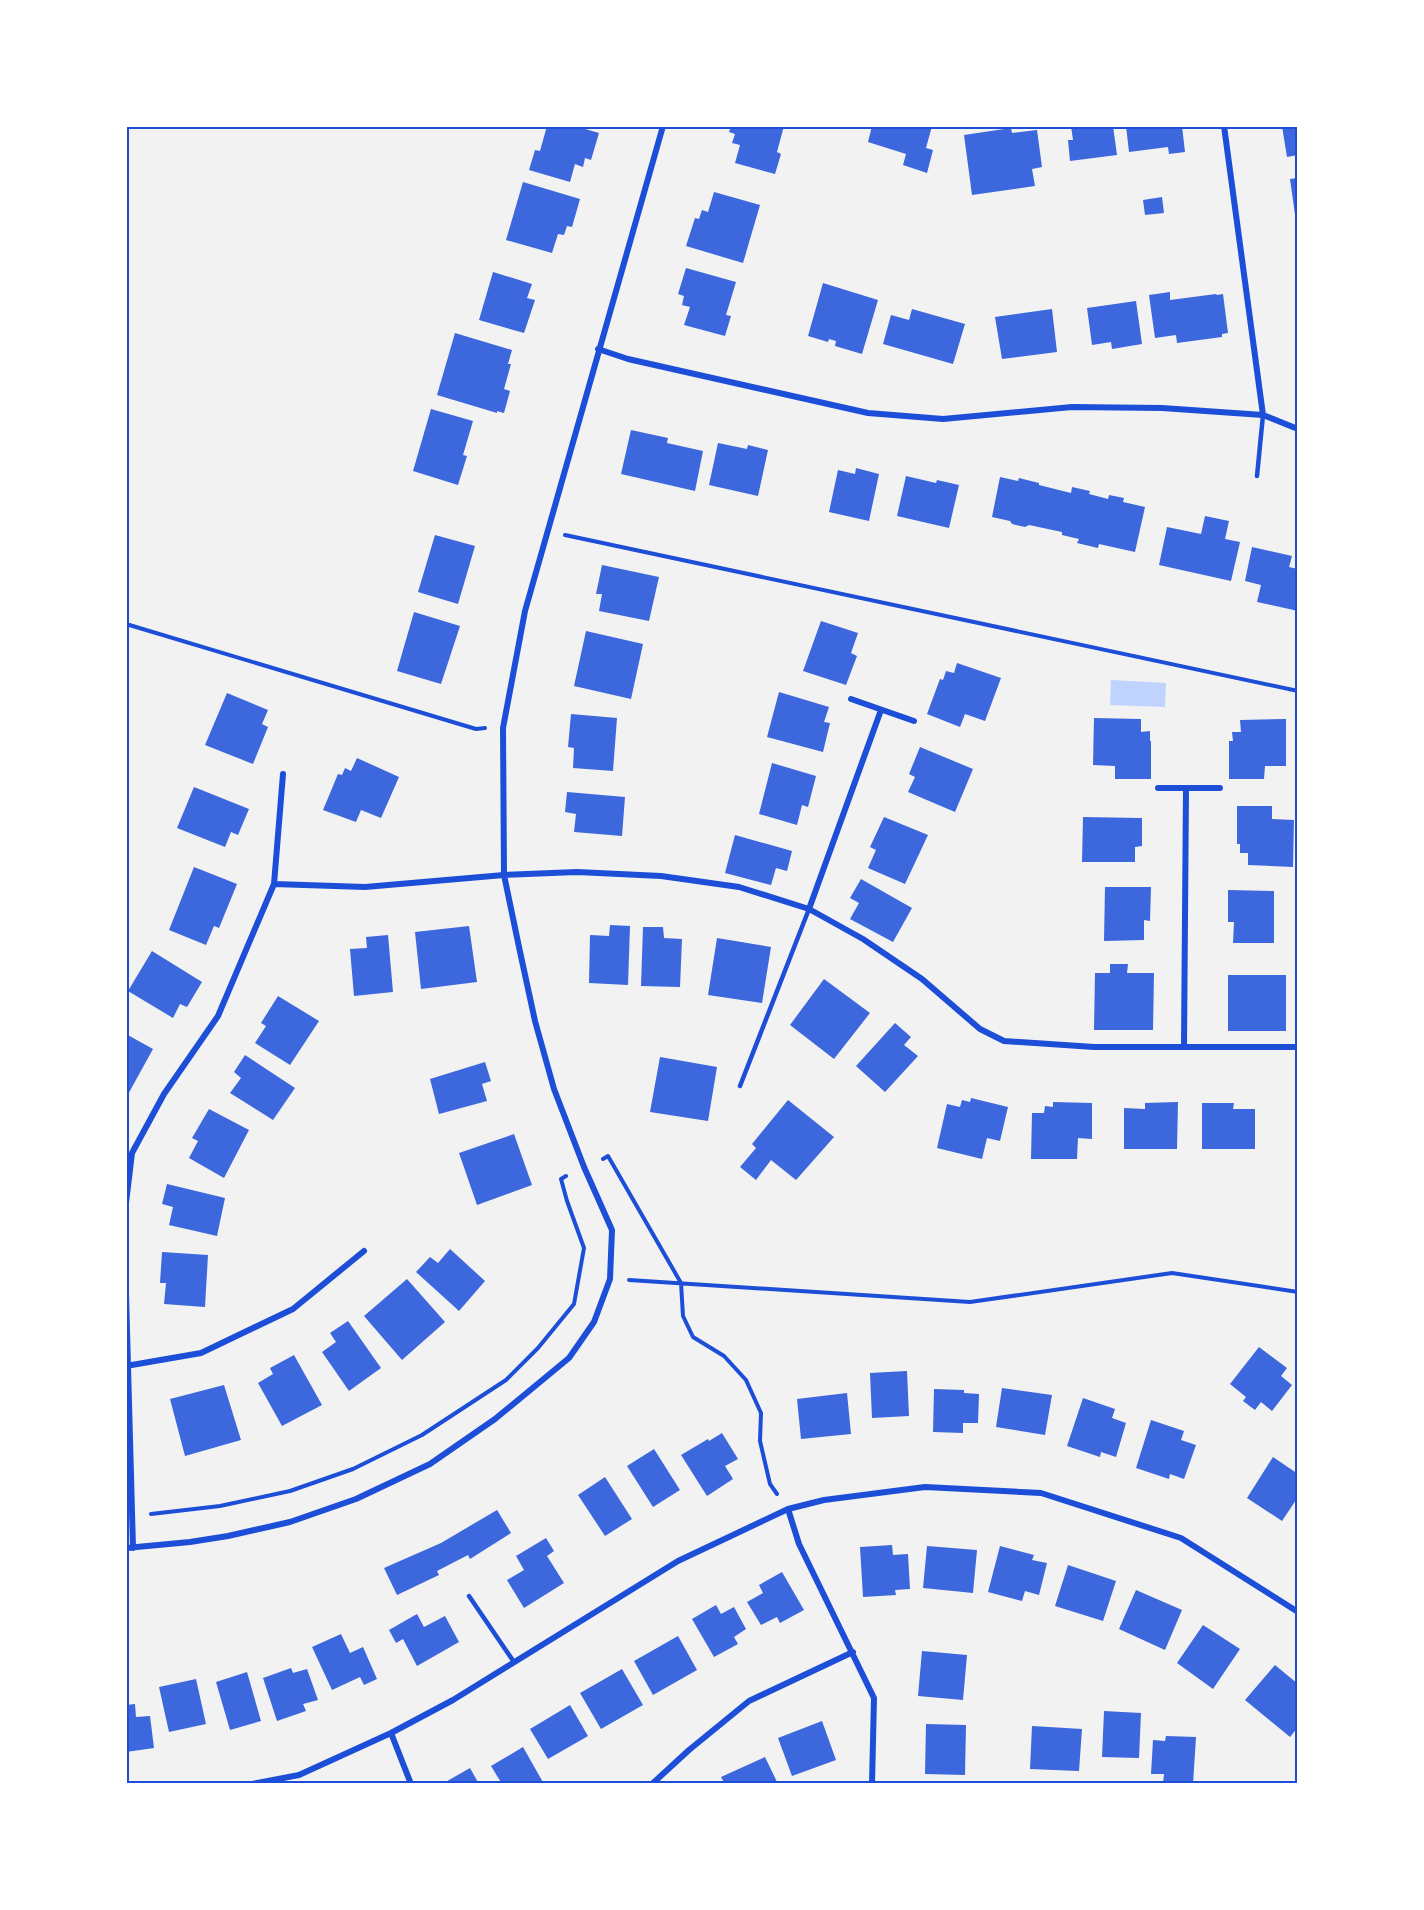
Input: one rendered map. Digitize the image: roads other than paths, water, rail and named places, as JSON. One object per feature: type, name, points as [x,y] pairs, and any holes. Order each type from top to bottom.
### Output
[{"type":"street","points":[[126,1294],[126,1366],[132,1516],[130,1548],[219,1538],[290,1522],[356,1499],[430,1464],[495,1419],[569,1358],[594,1322],[610,1279],[612,1230],[584,1167],[554,1089],[535,1021],[504,875],[503,728],[525,611],[663,126]]},
{"type":"street","points":[[1224,126],[1263,416]]},
{"type":"street","points":[[598,349],[628,359],[868,413],[943,419],[1072,407],[1162,408],[1263,416],[1298,429]]},
{"type":"street","points":[[851,699],[914,721]]},
{"type":"street","points":[[809,909],[880,710]]},
{"type":"street","points":[[126,1203],[132,1153],[164,1094],[218,1016],[274,884],[282,774]]},
{"type":"street","points":[[1158,788],[1220,788]]},
{"type":"street","points":[[1184,1046],[1186,788]]},
{"type":"street","points":[[274,884],[365,887],[504,875],[577,872],[661,876],[739,887],[809,909],[880,950],[922,979],[980,1029],[1004,1041],[1094,1047],[1298,1047]]},
{"type":"street","points":[[126,1366],[201,1353],[293,1309],[364,1251]]},
{"type":"street","points":[[252,1784],[299,1775],[391,1733],[453,1700],[678,1561],[788,1509],[824,1500],[925,1486],[1041,1493],[1181,1538],[1298,1612]]},
{"type":"street","points":[[788,1509],[799,1544],[874,1698],[872,1784]]},
{"type":"street","points":[[652,1784],[749,1701],[853,1652]]},
{"type":"street","points":[[391,1733],[411,1784]]},
{"type":"lane","points":[[1257,476],[1263,416]]},
{"type":"lane","points":[[740,1086],[809,909]]},
{"type":"lane","points":[[469,1596],[514,1662]]},
{"type":"water","points":[[1111,680],[1166,683],[1165,707],[1110,705]]}]
